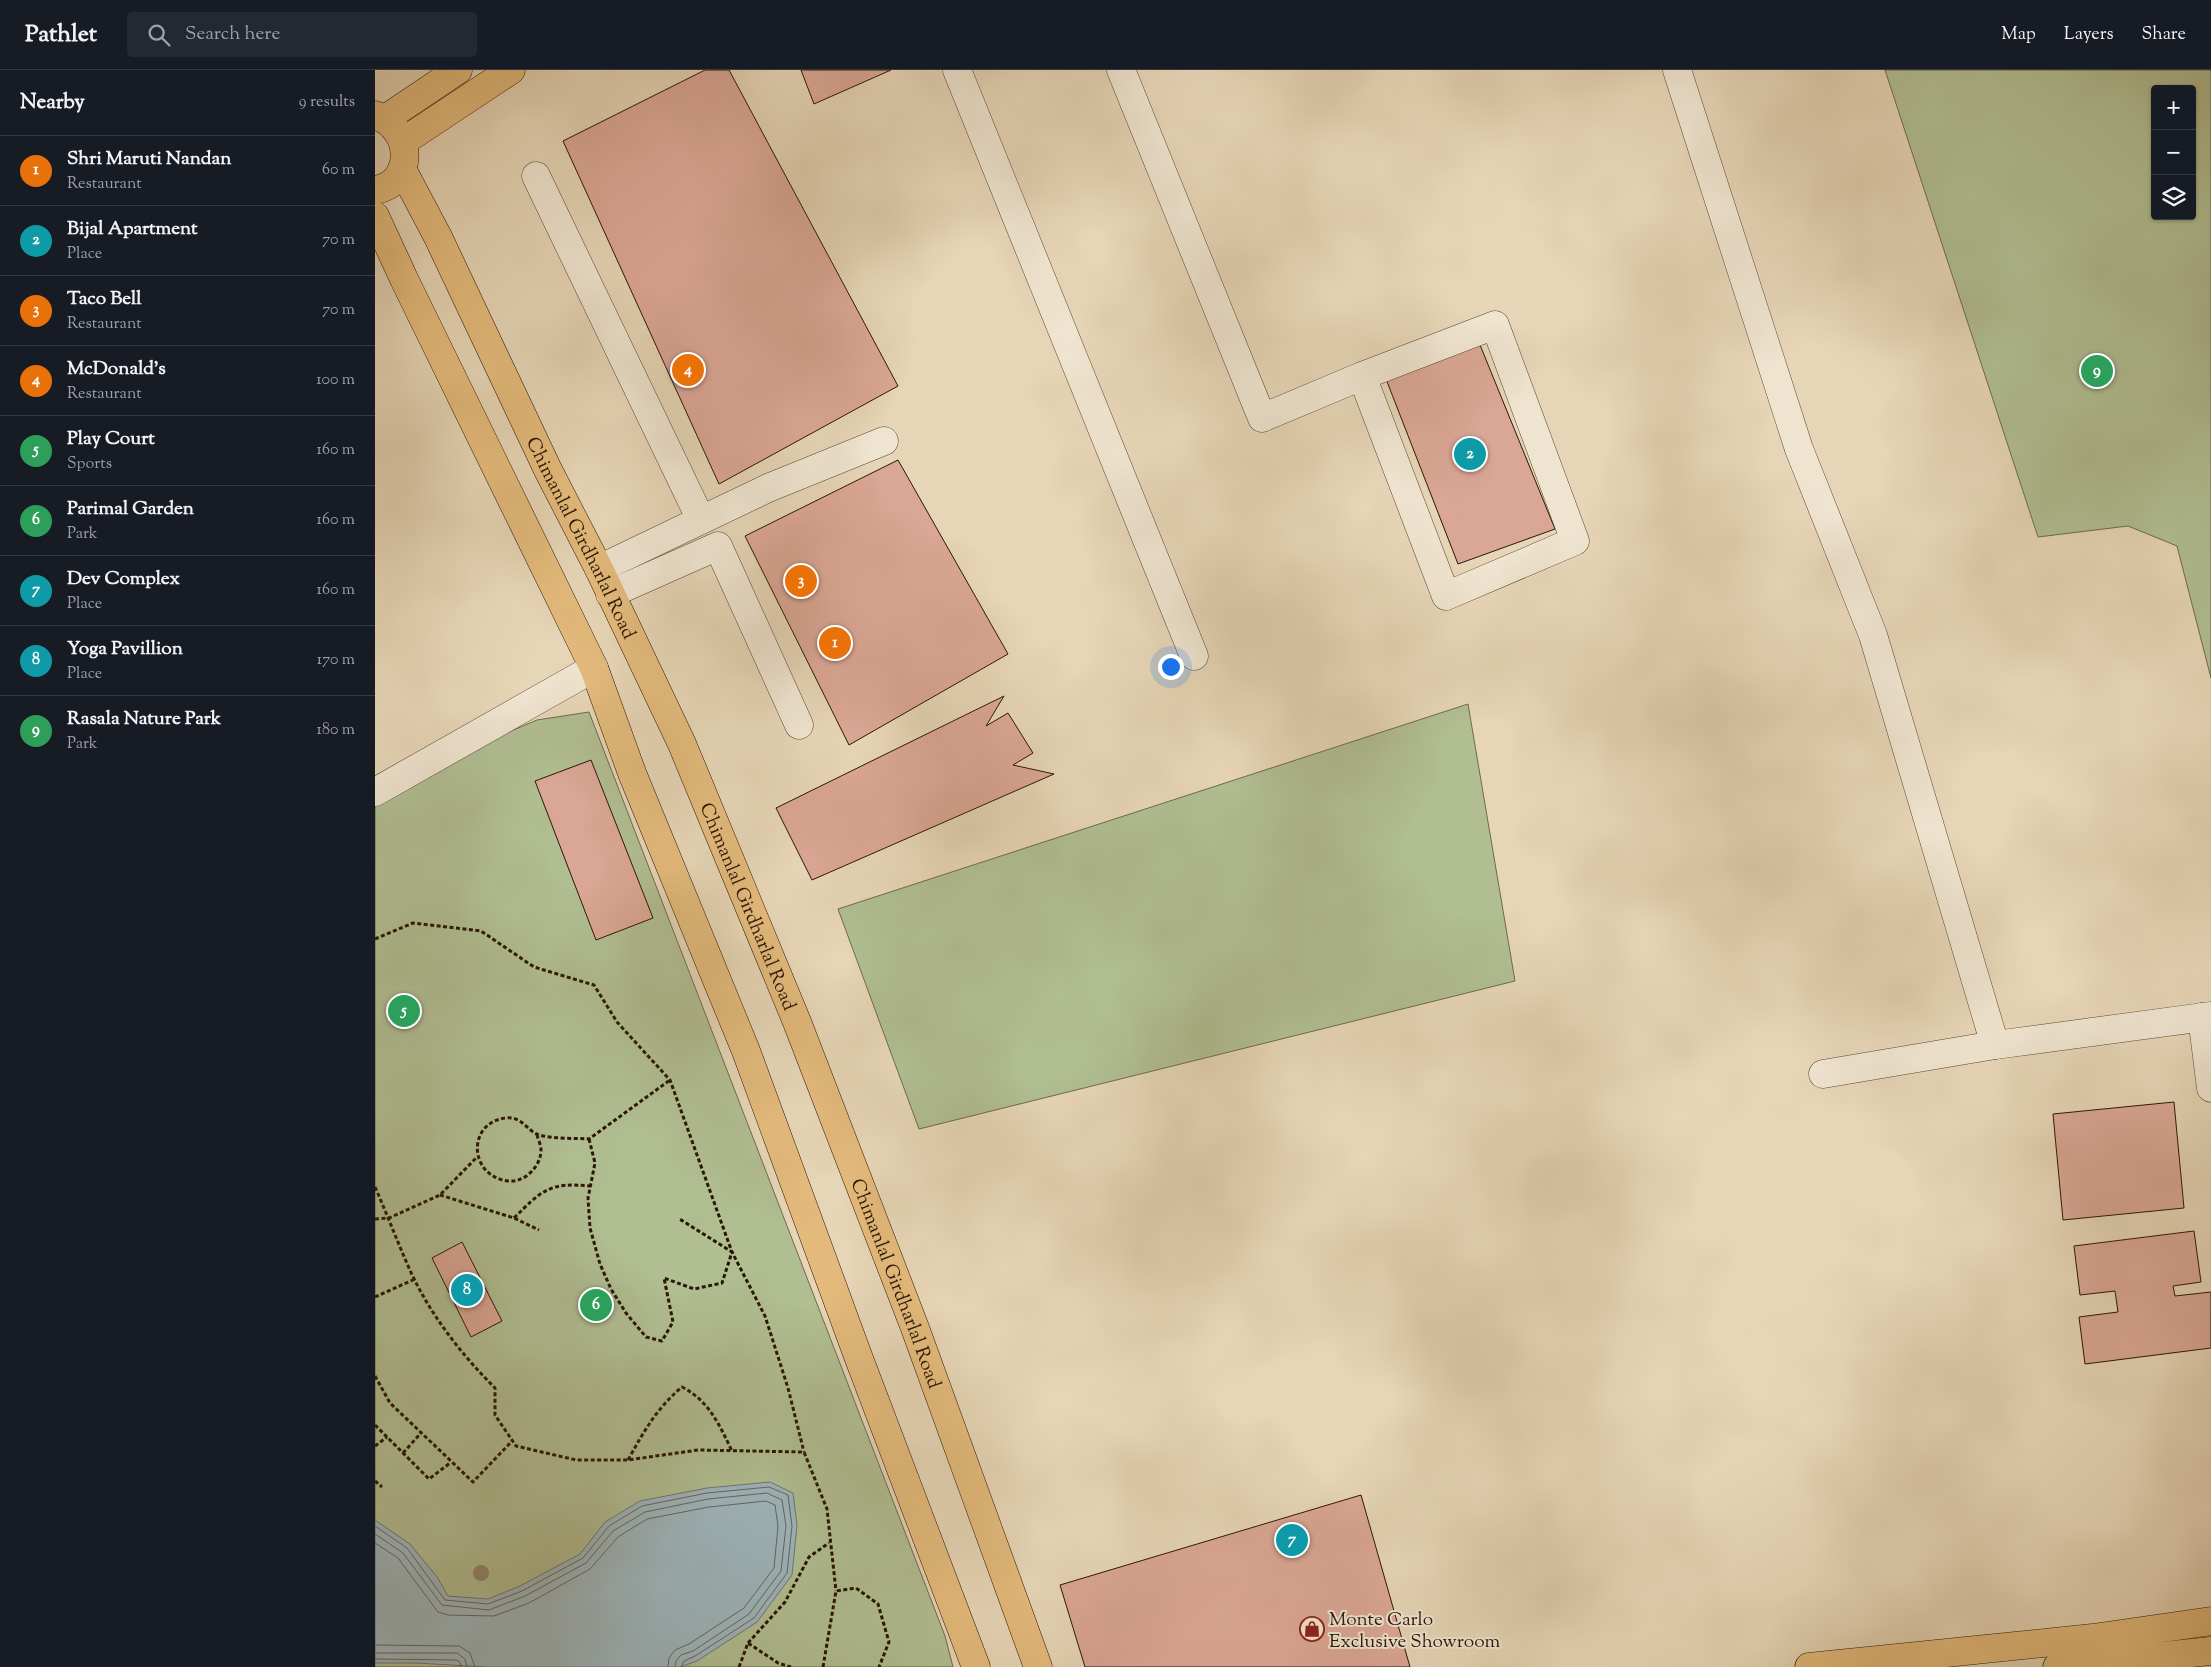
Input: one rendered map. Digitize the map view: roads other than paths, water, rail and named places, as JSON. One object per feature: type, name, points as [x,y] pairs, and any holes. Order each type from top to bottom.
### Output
[{"type":"main road","points":[[375,190],[393,182],[401,169],[405,156],[404,141],[397,128],[380,117],[458,70]]},
{"type":"main road","points":[[404,141],[511,70]]},
{"type":"main road","name":"Chimanlal Girdharlal Road","points":[[401,169],[438,237],[548,470],[599,569],[682,744],[797,1022],[915,1328],[1037,1667]]},
{"type":"main road","points":[[375,216],[416,305],[594,668],[632,773],[746,1051],[858,1356],[976,1667]]},
{"type":"main road","points":[[1809,1667],[2093,1638],[2211,1621]]},
{"type":"main road","points":[[2057,1667],[2211,1651]]},
{"type":"street","points":[[957,70],[1194,656]]},
{"type":"street","points":[[1121,70],[1262,418],[1362,376],[1495,325],[1575,541],[1446,596],[1362,376]]},
{"type":"street","points":[[1677,70],[1799,449],[1873,634],[1995,1045]]},
{"type":"street","points":[[536,176],[701,520]]},
{"type":"street","points":[[599,569],[768,488],[884,442]]},
{"type":"street","points":[[610,594],[718,546],[799,725]]},
{"type":"street","points":[[375,792],[594,668]]},
{"type":"street","points":[[1823,1074],[1995,1045],[2207,1016],[2211,1088]]},
{"type":"water","points":[[770,1482],[793,1493],[797,1525],[792,1575],[757,1622],[697,1661],[680,1667],[487,1667],[375,1663],[375,1520],[410,1544],[437,1577],[448,1596],[488,1599],[520,1586],[580,1554],[605,1522],[640,1501],[707,1488]]},
{"type":"place","name":"McDonald's","points":[[688,370]]},
{"type":"place","name":"Rasala Nature Park","points":[[2097,371]]},
{"type":"place","name":"Bijal Apartment","points":[[1470,454]]},
{"type":"place","name":"Taco Bell","points":[[801,581]]},
{"type":"place","name":"Shri Maruti Nandan","points":[[835,643]]},
{"type":"place","name":"Play Court","points":[[404,1011]]},
{"type":"place","name":"Yoga Pavillion","points":[[467,1290]]},
{"type":"place","name":"Parimal Garden","points":[[596,1305]]},
{"type":"place","name":"Dev Complex","points":[[1292,1540]]},
{"type":"place","name":"Monte Carlo Exclusive Showroom","points":[[1312,1629]]}]
